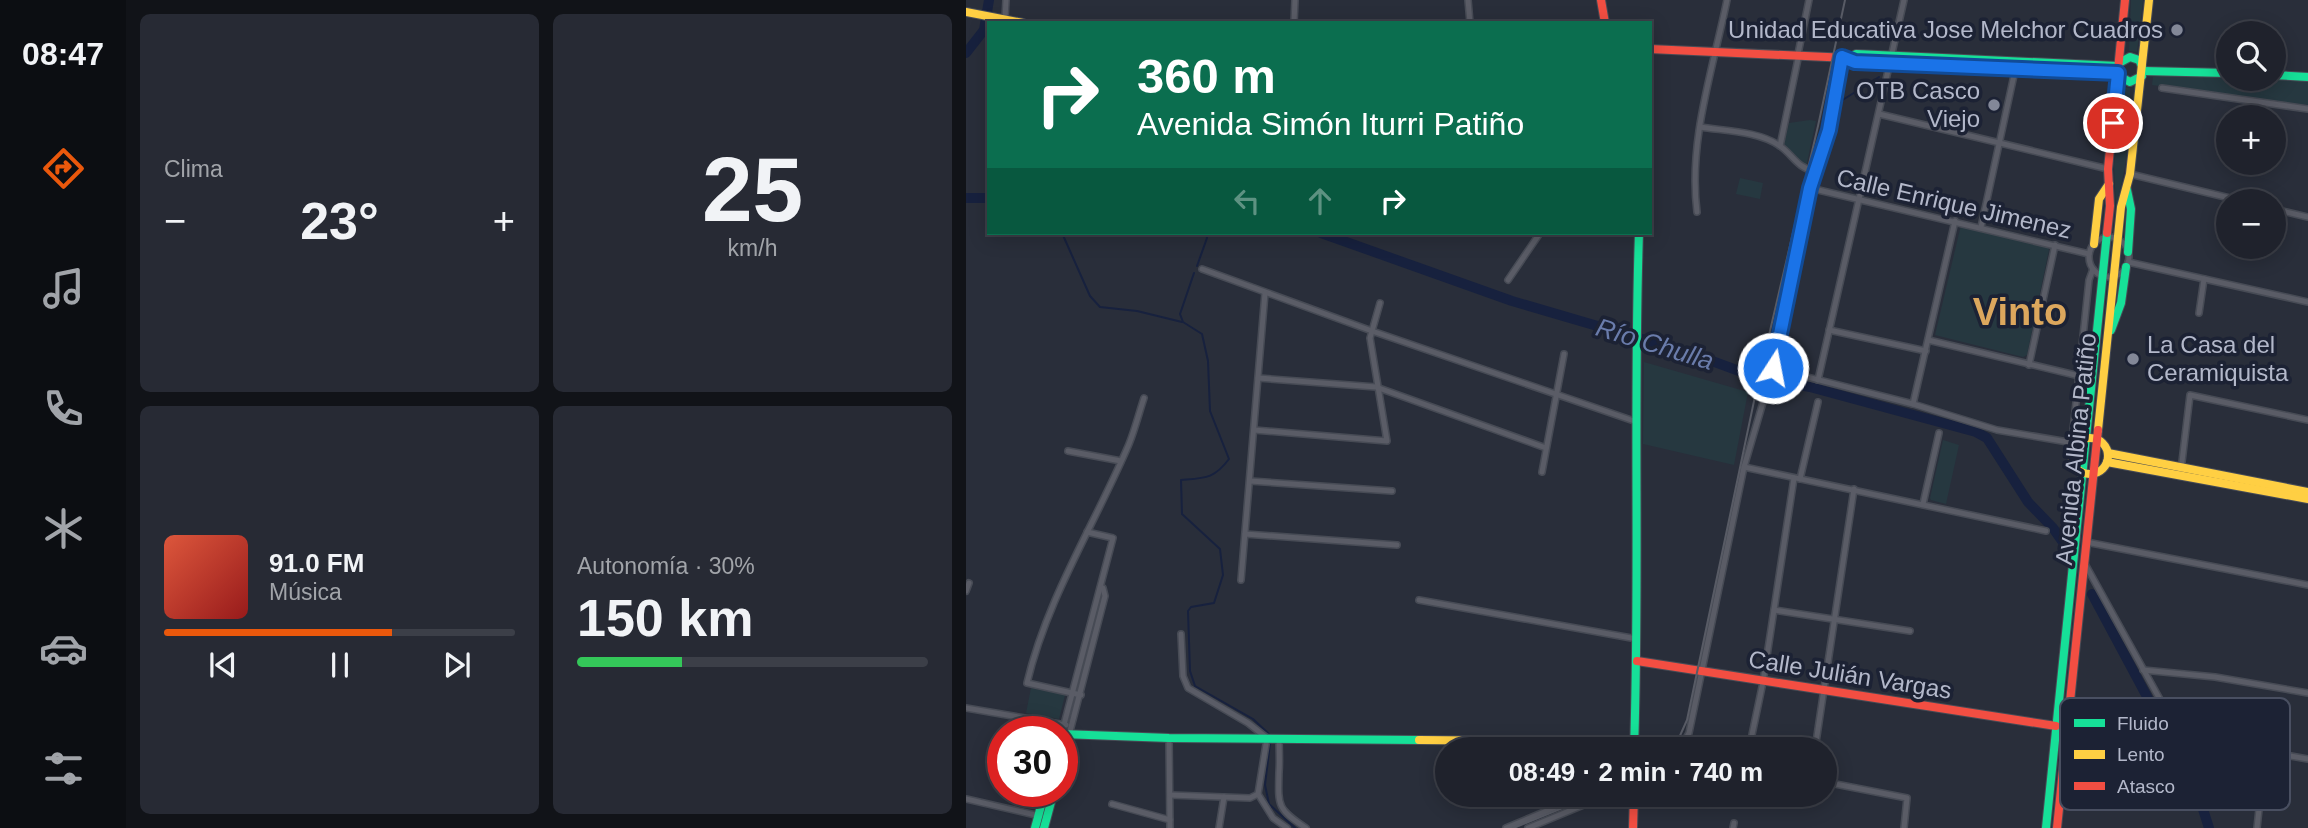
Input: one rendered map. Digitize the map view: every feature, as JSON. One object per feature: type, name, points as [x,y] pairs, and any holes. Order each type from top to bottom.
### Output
[{"type":"main road","points":[[1601,0],[1605,21]]},
{"type":"main road","name":"Avenida Albina Patiño","points":[[2046,828],[2082,473],[2080,442],[2092,379],[2110,206],[2108,169],[2124,0]]},
{"type":"main road","name":"Avenida Albina Patiño","points":[[2070,698],[2113,276],[2121,208],[2130,174],[2149,0]]},
{"type":"main road","points":[[969,13],[1014,21]]},
{"type":"main road","points":[[1652,49],[1845,57],[1856,54],[1891,60],[2118,70]]},
{"type":"main road","points":[[2118,70],[2124,59],[2133,57],[2142,71]]},
{"type":"main road","points":[[2118,70],[2124,81],[2130,83],[2137,81],[2142,71]]},
{"type":"main road","points":[[2142,71],[2216,73]]},
{"type":"main road","points":[[2286,76],[2308,77]]},
{"type":"main road","points":[[2094,244],[2099,200],[2109,184]]},
{"type":"main road","points":[[2127,188],[2131,209],[2128,252]]},
{"type":"main road","points":[[1634,737],[1639,235]]},
{"type":"main road","points":[[2106,343],[2122,303],[2127,264]]},
{"type":"main road","points":[[2085,310],[2098,311]]},
{"type":"main road","points":[[2080,442],[2096,439],[2104,445],[2108,457],[2102,470],[2093,474],[2082,473]]},
{"type":"main road","points":[[2108,457],[2308,499]]},
{"type":"main road","points":[[2181,472],[2308,492]]},
{"type":"main road","name":"Calle Julián Vargas","points":[[1637,662],[2056,726]]},
{"type":"main road","points":[[1078,733],[1169,738],[1435,742]]},
{"type":"main road","name":"Avenida Albina Patiño","points":[[2057,828],[2060,798]]},
{"type":"main road","points":[[1043,807],[1044,828]]},
{"type":"main road","points":[[1035,828],[1047,807]]},
{"type":"main road","points":[[1633,828],[1634,807]]},
{"type":"street","points":[[1001,18],[1006,0]]},
{"type":"street","points":[[1294,21],[1295,0]]},
{"type":"street","points":[[1468,0],[1470,21]]},
{"type":"street","points":[[1697,212],[1693,181],[1700,127],[1727,0]]},
{"type":"street","points":[[1780,146],[1809,0]]},
{"type":"street","points":[[1818,380],[1904,0]]},
{"type":"street","points":[[1845,57],[1829,130],[1810,188],[1773,368],[1913,404],[1997,430],[2080,442]]},
{"type":"street","points":[[1981,227],[2016,66]]},
{"type":"street","points":[[2162,88],[2308,109]]},
{"type":"street","points":[[1879,114],[1999,145],[2108,169]]},
{"type":"street","points":[[1700,127],[1759,137],[1780,146],[1804,170],[1815,171]]},
{"type":"street","points":[[2130,174],[2216,195]]},
{"type":"street","name":"Calle Enrique Jimenez","points":[[1810,188],[2089,254]]},
{"type":"street","points":[[2286,212],[2308,217]]},
{"type":"street","points":[[1913,404],[1955,221]]},
{"type":"street","points":[[1508,280],[1539,235]]},
{"type":"street","points":[[2080,442],[2073,431],[2085,310],[2092,269],[2089,254],[2094,244],[2106,238],[2118,240],[2128,252],[2127,264],[2119,274],[2102,276],[2092,269]]},
{"type":"street","points":[[2029,365],[2054,245]]},
{"type":"street","points":[[2127,264],[2308,302]]},
{"type":"street","points":[[1202,269],[1637,422]]},
{"type":"street","points":[[2199,313],[2204,279]]},
{"type":"street","points":[[1241,580],[1265,293]]},
{"type":"street","points":[[1254,430],[1387,441],[1370,338],[1380,303]]},
{"type":"street","points":[[1829,330],[1926,351]]},
{"type":"street","points":[[1928,341],[2092,379]]},
{"type":"street","points":[[1542,472],[1564,354]]},
{"type":"street","points":[[1258,378],[1376,387],[1546,448]]},
{"type":"street","points":[[1687,737],[1745,467],[1766,392]]},
{"type":"street","points":[[2181,472],[2190,395],[2308,420]]},
{"type":"street","points":[[1082,695],[1027,683],[1036,646],[1129,443],[1144,398]]},
{"type":"street","points":[[1752,737],[1797,478],[1818,402]]},
{"type":"street","points":[[1923,504],[1939,433]]},
{"type":"street","points":[[1068,451],[1121,461]]},
{"type":"street","points":[[1745,467],[2046,531]]},
{"type":"street","points":[[1250,481],[1392,491]]},
{"type":"street","points":[[1817,737],[1854,489]]},
{"type":"street","points":[[1067,716],[1114,538],[1087,532]]},
{"type":"street","points":[[1245,534],[1397,545]]},
{"type":"street","points":[[2086,542],[2308,586]]},
{"type":"street","points":[[2084,561],[2159,698]]},
{"type":"street","points":[[966,591],[969,583]]},
{"type":"street","points":[[1075,716],[1105,596],[1102,585]]},
{"type":"street","points":[[1419,600],[1637,639]]},
{"type":"street","points":[[1774,610],[1910,631]]},
{"type":"street","points":[[1181,634],[1183,676],[1188,688],[1271,738],[1279,773],[1279,804],[1289,817],[1306,828]]},
{"type":"street","points":[[2143,670],[2216,677],[2308,694]]},
{"type":"street","points":[[966,708],[999,716]]},
{"type":"street","points":[[1169,738],[1170,828]]},
{"type":"street","points":[[1271,738],[1258,793],[1273,818],[1287,828]]},
{"type":"street","points":[[2290,756],[2308,759]]},
{"type":"street","points":[[1837,784],[1908,798],[1904,828]]},
{"type":"street","points":[[1170,795],[1250,798],[1258,793]]},
{"type":"street","points":[[1219,828],[1224,797]]},
{"type":"street","points":[[966,799],[1042,817]]},
{"type":"street","points":[[1112,804],[1170,820]]},
{"type":"street","points":[[1506,828],[1556,807]]},
{"type":"street","points":[[1528,828],[1579,807]]},
{"type":"street","points":[[2257,828],[2259,810]]},
{"type":"shaded area","points":[[2131,0],[2143,0],[2137,52],[2129,51]]},
{"type":"shaded area","points":[[2153,77],[2216,77],[2216,91],[2286,91],[2286,80],[2308,81],[2308,105],[2152,85]]},
{"type":"shaded area","points":[[2123,87],[2130,88],[2130,130],[2116,209],[2114,165]]},
{"type":"shaded area","points":[[1816,121],[1806,167],[1784,144],[1789,123]]},
{"type":"shaded area","points":[[1740,178],[1763,183],[1760,199],[1736,194]]},
{"type":"shaded area","points":[[1961,225],[2047,246],[2049,250],[2027,355],[2023,357],[1935,335]]},
{"type":"shaded area","points":[[1644,362],[1748,392],[1734,465],[1643,444]]},
{"type":"shaded area","points":[[1943,440],[1959,445],[1946,504],[1930,498]]},
{"type":"shaded area","points":[[1031,688],[1065,695],[1060,716],[1026,713]]},
{"type":"waterway","points":[[966,53],[984,30],[989,0]]},
{"type":"waterway","points":[[1841,101],[1879,77]]},
{"type":"waterway","name":"Río Chulla","points":[[966,198],[987,198]]},
{"type":"waterway","points":[[1063,235],[1090,296],[1100,307],[1137,311],[1182,322]]},
{"type":"waterway","points":[[1197,266],[1206,235]]},
{"type":"waterway","name":"Río Chulla","points":[[1327,235],[1512,301],[1693,354],[1750,375],[1810,387],[1976,432],[1987,438],[2028,502],[2065,545]]},
{"type":"waterway","points":[[1194,273],[1180,314],[1183,322],[1202,334],[1208,361],[1210,411],[1229,459],[1214,474],[1181,480],[1182,514],[1220,549],[1223,575],[1214,603],[1191,607],[1188,611],[1190,671],[1195,686],[1253,719],[1269,737]]},
{"type":"waterway","name":"Río Chulla","points":[[2092,594],[2148,698]]},
{"type":"waterway","points":[[1270,743],[1265,785],[1269,804],[1295,828]]},
{"type":"waterway","name":"Río Chulla","points":[[2203,810],[2209,828]]},
{"type":"tram line","points":[[1679,737],[1687,720],[1758,382],[1845,0]]},
{"type":"tram line","points":[[1513,828],[1565,807]]},
{"type":"traffic: fast","points":[[1849,58],[1856,54],[2118,66]]},
{"type":"traffic: fast","points":[[2119,63],[2130,57],[2139,60],[2142,66]]},
{"type":"traffic: fast","points":[[2143,71],[2216,73]]},
{"type":"traffic: fast","points":[[2119,76],[2130,82],[2142,76]]},
{"type":"traffic: fast","points":[[2286,76],[2308,77]]},
{"type":"traffic: fast","points":[[2127,190],[2131,209],[2128,252]]},
{"type":"traffic: fast","points":[[2046,828],[2107,233]]},
{"type":"traffic: fast","points":[[1634,737],[1639,235]]},
{"type":"traffic: fast","points":[[2111,330],[2121,303],[2126,267]]},
{"type":"traffic: fast","points":[[1078,735],[1419,740]]},
{"type":"traffic: fast","points":[[1035,828],[1041,807]]},
{"type":"traffic: fast","points":[[1044,828],[1050,807]]},
{"type":"traffic: slow","points":[[2098,430],[2121,207],[2130,174],[2149,0]]},
{"type":"traffic: slow","points":[[966,12],[1013,21]]},
{"type":"traffic: slow","points":[[1893,64],[2118,73]]},
{"type":"traffic: slow","points":[[2094,244],[2099,199],[2109,184]]},
{"type":"traffic: slow","points":[[2090,438],[2103,443],[2108,456],[2103,469],[2090,474],[2077,469],[2072,456],[2077,443],[2090,438]]},
{"type":"traffic: slow","points":[[2108,453],[2308,492]]},
{"type":"traffic: slow","points":[[2107,462],[2308,499]]},
{"type":"traffic: slow","points":[[1419,740],[1435,740]]},
{"type":"traffic: jam","points":[[1601,0],[1605,21]]},
{"type":"traffic: jam","points":[[2107,233],[2110,206],[2108,169],[2125,0]]},
{"type":"traffic: jam","points":[[1652,49],[1849,58],[1855,62],[1893,64]]},
{"type":"traffic: jam","points":[[2070,698],[2098,430]]},
{"type":"traffic: jam","points":[[1637,661],[2056,726]]},
{"type":"traffic: jam","points":[[2057,828],[2060,799]]},
{"type":"traffic: jam","points":[[1633,828],[1634,807]]},
{"type":"place","name":"Unidad Educativa Jose Melchor Cuadros","points":[[2177,30]]},
{"type":"place","name":"OTB Casco Viejo","points":[[1994,105]]},
{"type":"place","name":"La Casa del Ceramiquista","points":[[2133,359]]},
{"type":"district","name":"Vinto","points":[[2020,312]]},
{"type":"route","points":[[1773,368],[1810,188],[1829,130],[1842,57],[1855,62],[2118,73],[2113,123]]}]
